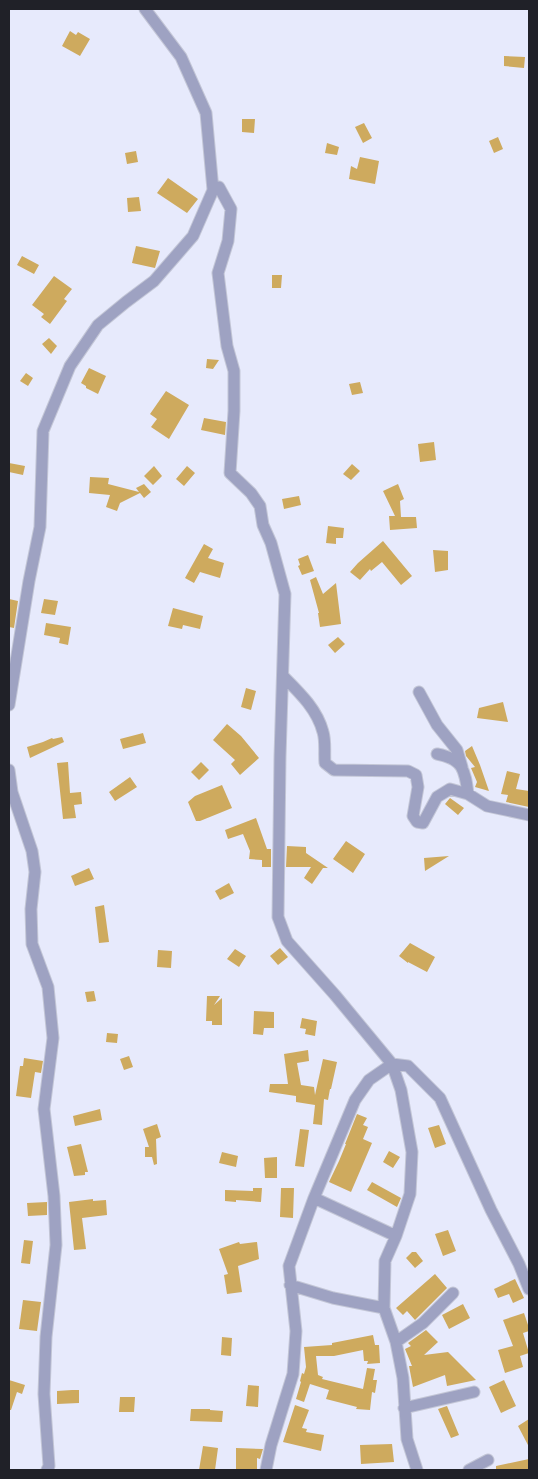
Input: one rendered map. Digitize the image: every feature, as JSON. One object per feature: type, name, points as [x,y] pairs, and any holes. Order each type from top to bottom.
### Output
[{"type":"street","points":[[9,704],[29,581],[40,527],[43,431],[70,366],[98,325],[154,281],[193,236],[213,190],[206,114],[181,57],[145,9]]},
{"type":"street","points":[[213,190],[219,187],[231,209],[228,241],[218,273],[227,346],[234,371],[234,410],[230,473],[252,493],[260,506],[263,525],[271,543],[285,594],[278,917],[287,941],[392,1064],[401,1090],[412,1152],[410,1194],[396,1236],[385,1261],[384,1308],[396,1342],[402,1378],[406,1439],[417,1470]]},
{"type":"street","points":[[283,676],[300,693],[318,717],[324,734],[325,763],[334,770],[408,771],[416,775],[418,787],[413,816],[417,822],[423,823],[437,797],[450,789],[468,794],[488,806],[529,815]]},
{"type":"street","points":[[419,692],[437,725],[457,750],[466,776],[468,794]]},
{"type":"street","points":[[437,754],[449,756],[462,767]]},
{"type":"street","points":[[9,770],[12,792],[32,851],[35,872],[31,909],[32,944],[48,986],[53,1038],[44,1109],[54,1196],[56,1245],[46,1338],[44,1394],[49,1466],[47,1470]]},
{"type":"street","points":[[266,1470],[271,1444],[293,1374],[296,1331],[289,1266],[314,1198],[355,1100],[369,1080],[392,1064],[408,1066],[440,1098],[529,1289]]},
{"type":"street","points":[[314,1198],[396,1236]]},
{"type":"street","points":[[290,1285],[333,1298],[384,1308]]},
{"type":"street","points":[[396,1342],[423,1323],[454,1293]]},
{"type":"street","points":[[404,1408],[474,1392]]},
{"type":"street","points":[[469,1470],[488,1460]]},
{"type":"building","points":[[70,31],[76,35],[78,32],[90,39],[80,56],[62,46]]},
{"type":"building","points":[[504,56],[525,57],[524,68],[504,66]]},
{"type":"building","points":[[242,119],[255,119],[254,133],[242,132]]},
{"type":"building","points":[[364,123],[372,138],[363,143],[355,127]]},
{"type":"building","points":[[498,137],[503,149],[494,153],[489,141]]},
{"type":"building","points":[[327,143],[339,147],[337,155],[325,153]]},
{"type":"building","points":[[136,151],[138,162],[127,164],[125,153]]},
{"type":"building","points":[[360,157],[379,161],[375,184],[349,179],[351,166],[357,169]]},
{"type":"building","points":[[168,178],[198,199],[187,213],[157,193]]},
{"type":"building","points":[[139,197],[141,211],[128,212],[127,198]]},
{"type":"building","points":[[136,246],[160,251],[155,268],[132,263]]},
{"type":"building","points":[[22,256],[39,265],[34,274],[17,265]]},
{"type":"building","points":[[272,275],[282,275],[281,288],[272,288]]},
{"type":"building","points":[[54,276],[72,289],[64,299],[67,301],[50,324],[41,317],[44,314],[32,305]]},
{"type":"building","points":[[49,338],[57,346],[51,354],[42,344]]},
{"type":"building","points":[[207,359],[219,360],[213,369],[206,368]]},
{"type":"building","points":[[89,368],[106,376],[98,394],[81,383]]},
{"type":"building","points":[[26,373],[33,378],[28,386],[20,381]]},
{"type":"building","points":[[360,382],[363,393],[352,395],[349,384]]},
{"type":"building","points":[[166,391],[189,405],[169,439],[151,427],[157,419],[150,414]]},
{"type":"building","points":[[204,418],[226,422],[225,435],[201,430]]},
{"type":"building","points":[[434,442],[436,460],[420,462],[418,444]]},
{"type":"building","points":[[9,463],[25,466],[23,475],[9,472]]},
{"type":"building","points":[[352,464],[360,471],[351,480],[343,474]]},
{"type":"building","points":[[154,466],[162,476],[153,485],[144,476]]},
{"type":"building","points":[[187,466],[195,473],[184,486],[176,479]]},
{"type":"building","points":[[90,477],[109,478],[108,484],[139,492],[136,488],[144,484],[151,492],[144,498],[140,493],[120,503],[117,511],[106,507],[110,495],[89,493]]},
{"type":"building","points":[[398,484],[404,499],[400,501],[401,517],[416,517],[417,528],[390,530],[389,516],[395,516],[383,491]]},
{"type":"building","points":[[299,496],[301,505],[284,509],[282,499]]},
{"type":"building","points":[[328,526],[344,528],[343,538],[336,538],[336,544],[326,543]]},
{"type":"building","points":[[383,541],[412,576],[401,585],[382,562],[371,571],[370,569],[360,580],[350,572]]},
{"type":"building","points":[[204,544],[213,549],[208,558],[224,563],[220,578],[200,572],[194,583],[185,578]]},
{"type":"building","points":[[433,550],[448,551],[448,570],[435,572]]},
{"type":"building","points":[[308,555],[314,571],[302,575],[298,566],[300,565],[298,559]]},
{"type":"building","points":[[316,577],[323,594],[336,583],[341,624],[320,627],[319,613],[310,580]]},
{"type":"building","points":[[9,599],[18,601],[14,628],[9,627]]},
{"type":"building","points":[[44,599],[58,601],[55,615],[41,613]]},
{"type":"building","points":[[173,608],[203,616],[200,629],[183,625],[182,629],[168,626]]},
{"type":"building","points":[[46,623],[71,627],[68,645],[59,643],[60,638],[44,635]]},
{"type":"building","points":[[338,637],[345,644],[335,653],[328,645]]},
{"type":"building","points":[[246,688],[256,691],[251,710],[241,707]]},
{"type":"building","points":[[503,702],[508,722],[477,718],[479,708]]},
{"type":"building","points":[[227,724],[241,736],[259,758],[240,775],[231,764],[235,760],[213,740]]},
{"type":"building","points":[[143,733],[146,743],[123,749],[120,739]]},
{"type":"building","points":[[62,737],[64,742],[30,758],[27,747],[52,738]]},
{"type":"building","points":[[472,746],[489,791],[475,787],[477,782],[471,768],[475,767],[466,756],[465,751]]},
{"type":"building","points":[[68,762],[70,793],[81,792],[82,804],[74,805],[76,818],[63,819],[57,763]]},
{"type":"building","points":[[201,762],[209,770],[199,780],[191,772]]},
{"type":"building","points":[[507,771],[520,774],[516,789],[529,791],[529,807],[506,802],[508,795],[501,794]]},
{"type":"building","points":[[130,777],[137,787],[115,801],[109,792]]},
{"type":"building","points":[[222,785],[232,808],[196,821],[188,802],[195,796]]},
{"type":"building","points":[[450,798],[464,808],[458,815],[445,804]]},
{"type":"building","points":[[256,818],[267,849],[271,849],[271,867],[262,867],[262,860],[249,859],[250,851],[243,834],[228,839],[225,830]]},
{"type":"building","points":[[346,841],[365,854],[353,873],[333,859]]},
{"type":"building","points":[[287,846],[306,847],[306,853],[328,868],[323,868],[312,884],[304,878],[311,867],[286,867]]},
{"type":"building","points":[[449,856],[425,871],[424,858]]},
{"type":"building","points":[[89,868],[94,879],[75,886],[71,876]]},
{"type":"building","points":[[229,883],[234,893],[220,900],[215,891]]},
{"type":"building","points":[[104,905],[109,942],[99,943],[95,907]]},
{"type":"building","points":[[410,943],[435,957],[427,972],[408,963],[399,956]]},
{"type":"building","points":[[280,948],[288,957],[278,965],[270,956]]},
{"type":"building","points":[[235,949],[246,956],[239,967],[227,959]]},
{"type":"building","points":[[158,950],[172,951],[171,968],[157,967]]},
{"type":"building","points":[[94,991],[96,1001],[87,1002],[85,992]]},
{"type":"building","points":[[207,996],[220,996],[214,1005],[222,998],[222,1025],[212,1025],[212,1021],[206,1021]]},
{"type":"building","points":[[254,1011],[274,1012],[274,1028],[264,1028],[263,1035],[253,1034]]},
{"type":"building","points":[[302,1018],[317,1021],[315,1036],[305,1034],[306,1029],[300,1028]]},
{"type":"building","points":[[107,1033],[118,1034],[117,1043],[106,1042]]},
{"type":"building","points":[[308,1050],[309,1061],[297,1063],[301,1085],[314,1087],[315,1095],[323,1059],[337,1062],[328,1100],[324,1099],[322,1125],[313,1124],[315,1105],[296,1102],[296,1096],[269,1092],[270,1084],[288,1084],[284,1054]]},
{"type":"building","points":[[129,1056],[133,1067],[124,1070],[120,1059]]},
{"type":"building","points":[[24,1058],[43,1061],[41,1073],[35,1072],[31,1098],[16,1096],[20,1066],[23,1066]]},
{"type":"building","points":[[100,1109],[102,1120],[75,1126],[73,1116]]},
{"type":"building","points":[[357,1114],[367,1118],[363,1125],[368,1127],[363,1139],[372,1143],[351,1192],[329,1182]]},
{"type":"building","points":[[157,1124],[161,1137],[156,1139],[157,1164],[154,1165],[152,1157],[145,1157],[145,1147],[149,1147],[143,1129]]},
{"type":"building","points":[[439,1125],[446,1144],[435,1148],[428,1128]]},
{"type":"building","points":[[300,1129],[309,1130],[304,1167],[295,1166]]},
{"type":"building","points":[[81,1144],[88,1172],[85,1172],[85,1175],[74,1176],[67,1147]]},
{"type":"building","points":[[389,1151],[400,1157],[393,1168],[383,1162]]},
{"type":"building","points":[[222,1152],[238,1156],[236,1167],[219,1163]]},
{"type":"building","points":[[277,1157],[277,1178],[265,1178],[264,1158]]},
{"type":"building","points":[[372,1182],[401,1198],[397,1207],[367,1190]]},
{"type":"building","points":[[253,1188],[262,1188],[261,1202],[225,1201],[225,1190],[253,1191]]},
{"type":"building","points":[[281,1188],[294,1188],[293,1218],[280,1217]]},
{"type":"building","points":[[93,1199],[93,1201],[106,1200],[107,1215],[82,1218],[86,1249],[74,1250],[69,1202]]},
{"type":"building","points":[[47,1202],[47,1215],[28,1216],[27,1203]]},
{"type":"building","points":[[448,1230],[456,1251],[443,1256],[435,1234]]},
{"type":"building","points":[[24,1240],[33,1241],[30,1264],[21,1263]]},
{"type":"building","points":[[239,1242],[240,1244],[257,1242],[259,1259],[238,1266],[242,1292],[227,1294],[224,1275],[228,1274],[219,1249]]},
{"type":"building","points":[[412,1252],[416,1252],[423,1261],[415,1268],[406,1258]]},
{"type":"building","points":[[435,1274],[447,1288],[415,1320],[407,1311],[403,1315],[396,1308]]},
{"type":"building","points":[[515,1279],[524,1298],[513,1303],[509,1294],[498,1298],[494,1289]]},
{"type":"building","points":[[23,1300],[41,1302],[37,1331],[19,1329]]},
{"type":"building","points":[[463,1304],[470,1318],[449,1329],[442,1315]]},
{"type":"building","points":[[524,1313],[529,1331],[523,1333],[529,1353],[520,1356],[523,1367],[505,1373],[498,1350],[513,1346],[503,1320]]},
{"type":"building","points":[[426,1330],[438,1342],[424,1355],[448,1352],[476,1380],[447,1386],[445,1375],[413,1387],[409,1366],[412,1366],[405,1349],[411,1346],[408,1343]]},
{"type":"building","points":[[373,1335],[375,1345],[379,1345],[380,1363],[367,1364],[368,1361],[364,1361],[363,1350],[334,1356],[316,1356],[318,1375],[323,1377],[322,1379],[363,1389],[367,1368],[375,1369],[373,1380],[377,1380],[375,1393],[372,1392],[370,1410],[356,1409],[357,1407],[326,1399],[329,1390],[310,1384],[304,1402],[296,1399],[302,1373],[304,1374],[306,1367],[304,1347],[332,1345],[332,1343]]},
{"type":"building","points":[[222,1337],[232,1338],[231,1356],[221,1355]]},
{"type":"building","points":[[9,1380],[25,1385],[22,1394],[17,1392],[11,1410],[9,1410]]},
{"type":"building","points":[[504,1380],[516,1406],[501,1413],[489,1387]]},
{"type":"building","points":[[248,1385],[259,1386],[258,1407],[246,1406]]},
{"type":"building","points":[[79,1390],[79,1403],[57,1404],[57,1391]]},
{"type":"building","points":[[120,1397],[135,1397],[134,1412],[119,1412]]},
{"type":"building","points":[[295,1405],[309,1410],[302,1428],[307,1429],[306,1432],[324,1435],[321,1451],[283,1442]]},
{"type":"building","points":[[447,1406],[459,1435],[451,1438],[438,1409]]},
{"type":"building","points":[[191,1409],[223,1411],[222,1422],[190,1421]]},
{"type":"building","points":[[529,1419],[529,1447],[518,1426]]},
{"type":"building","points":[[392,1444],[394,1462],[361,1464],[360,1445]]},
{"type":"building","points":[[203,1446],[218,1448],[215,1470],[199,1470]]},
{"type":"building","points":[[236,1448],[263,1449],[260,1459],[257,1458],[257,1470],[236,1470]]},
{"type":"building","points":[[529,1459],[529,1470],[496,1470],[496,1466]]}]
